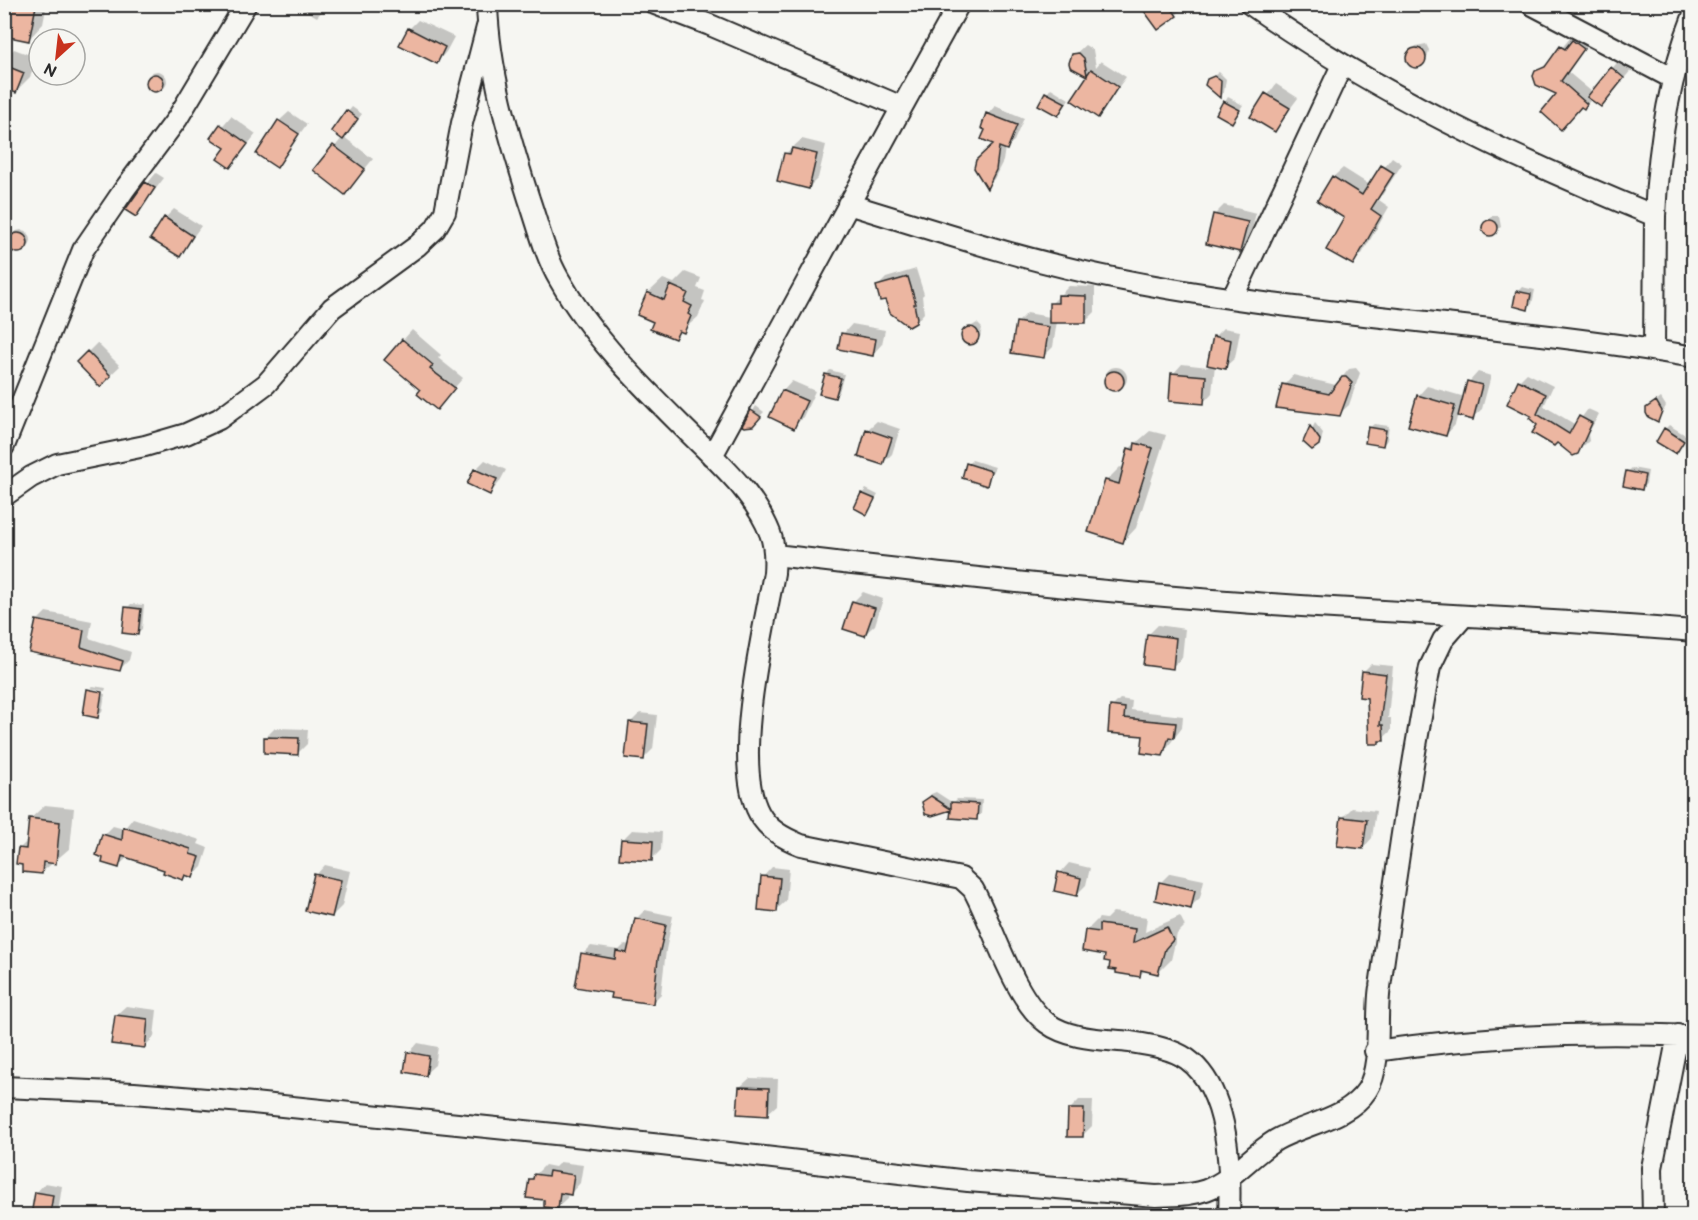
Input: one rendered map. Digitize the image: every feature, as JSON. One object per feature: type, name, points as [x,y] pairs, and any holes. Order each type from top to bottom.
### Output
[{"type":"street","points":[[4,446],[83,250],[177,119],[246,4]]},
{"type":"street","points":[[655,4],[902,106]]},
{"type":"street","points":[[712,456],[959,4]]},
{"type":"street","points":[[1250,4],[1342,65],[1498,148],[1560,178],[1654,216]]},
{"type":"street","points":[[1531,4],[1672,78]]},
{"type":"street","points":[[487,14],[503,116],[538,225],[558,278],[589,324],[622,364],[749,497],[771,534],[775,555],[774,573],[752,689],[749,727],[752,790],[758,812],[782,838],[801,845],[961,878],[973,889],[1033,1009],[1047,1023],[1067,1034],[1166,1049],[1185,1058],[1200,1070],[1213,1094],[1223,1127],[1230,1176],[1229,1215]]},
{"type":"street","points":[[4,496],[31,477],[57,464],[156,443],[186,434],[219,419],[266,384],[332,308],[417,246],[435,229],[445,212],[462,123],[487,14]]},
{"type":"street","points":[[1654,350],[1654,216],[1661,141],[1672,78],[1694,14]]},
{"type":"street","points":[[1233,297],[1342,65]]},
{"type":"street","points":[[848,204],[1046,263],[1124,280],[1233,297],[1694,357]]},
{"type":"street","points":[[775,555],[989,580],[1239,602],[1464,616],[1553,619],[1694,631]]},
{"type":"street","points":[[4,1088],[134,1093],[232,1101],[662,1145],[968,1181],[1156,1196],[1185,1195],[1207,1190],[1230,1176],[1279,1138],[1326,1119],[1348,1107],[1366,1091],[1374,1072],[1379,990],[1430,667],[1443,640],[1464,616]]},
{"type":"street","points":[[1376,1051],[1522,1036],[1590,1033],[1686,1035],[1652,1168],[1653,1215]]},
{"type":"building","points":[[4,4],[36,6],[32,27],[27,27],[27,41],[4,36]]},
{"type":"building","points":[[1139,4],[1169,4],[1177,16],[1158,30]]},
{"type":"building","points":[[408,28],[445,47],[437,64],[399,45]]},
{"type":"building","points":[[1572,40],[1584,49],[1561,81],[1587,104],[1584,109],[1581,107],[1561,130],[1541,112],[1556,94],[1536,85],[1533,76],[1535,71],[1545,67],[1560,46],[1565,49]]},
{"type":"building","points":[[1416,48],[1423,51],[1426,58],[1423,65],[1416,68],[1409,65],[1406,58],[1409,51]]},
{"type":"building","points":[[1079,53],[1084,58],[1087,75],[1091,69],[1118,87],[1098,118],[1071,100],[1087,76],[1070,67],[1072,54]]},
{"type":"building","points":[[4,65],[24,73],[16,93],[4,88]]},
{"type":"building","points":[[1611,67],[1624,78],[1601,107],[1587,97]]},
{"type":"building","points":[[151,74],[159,74],[164,79],[162,90],[151,92],[146,87],[146,79]]},
{"type":"building","points":[[1214,76],[1221,81],[1220,98],[1205,85],[1207,79]]},
{"type":"building","points":[[1045,92],[1066,103],[1058,116],[1038,105]]},
{"type":"building","points":[[1265,93],[1290,108],[1275,132],[1250,117]]},
{"type":"building","points":[[1223,101],[1240,110],[1232,123],[1216,114]]},
{"type":"building","points":[[346,110],[358,119],[343,140],[331,131]]},
{"type":"building","points":[[986,113],[1017,125],[1007,150],[999,147],[996,170],[987,189],[974,168],[976,160],[993,144],[981,139],[985,130],[981,128]]},
{"type":"building","points":[[278,120],[299,134],[277,168],[256,154]]},
{"type":"building","points":[[220,124],[248,144],[230,168],[217,159],[225,148],[210,138]]},
{"type":"building","points":[[333,145],[365,169],[345,195],[313,170]]},
{"type":"building","points":[[792,148],[817,154],[809,189],[777,181],[784,153],[790,154]]},
{"type":"building","points":[[1381,165],[1394,173],[1371,209],[1381,216],[1353,265],[1326,250],[1344,218],[1317,201],[1332,176],[1362,195]]},
{"type":"building","points":[[145,182],[155,188],[136,217],[125,210]]},
{"type":"building","points":[[1213,214],[1248,222],[1240,252],[1206,244]]},
{"type":"building","points":[[164,217],[193,236],[180,257],[150,239]]},
{"type":"building","points":[[1487,220],[1493,220],[1498,228],[1496,234],[1487,236],[1482,231],[1482,225]]},
{"type":"building","points":[[18,233],[25,236],[28,243],[25,250],[18,253],[11,250],[8,243],[11,236]]},
{"type":"building","points":[[908,277],[916,304],[914,304],[917,318],[916,323],[909,327],[890,313],[885,300],[880,301],[876,286]]},
{"type":"building","points":[[670,285],[688,293],[684,302],[692,306],[688,314],[691,316],[684,333],[679,331],[675,339],[650,329],[653,322],[637,315],[647,292],[664,300]]},
{"type":"building","points":[[1516,291],[1531,294],[1528,310],[1513,306]]},
{"type":"building","points":[[1058,295],[1086,296],[1086,323],[1049,323],[1049,303],[1058,303]]},
{"type":"building","points":[[1016,322],[1049,327],[1044,358],[1011,353]]},
{"type":"building","points":[[970,327],[976,330],[979,336],[976,342],[970,345],[964,342],[961,336],[964,330]]},
{"type":"building","points":[[841,333],[876,339],[873,356],[838,349]]},
{"type":"building","points":[[1213,336],[1231,340],[1226,369],[1207,365]]},
{"type":"building","points":[[402,339],[433,365],[430,369],[455,388],[437,410],[417,394],[420,390],[384,360]]},
{"type":"building","points":[[87,351],[111,376],[100,387],[76,362]]},
{"type":"building","points":[[1110,371],[1118,371],[1124,377],[1124,385],[1118,391],[1110,391],[1104,385],[1104,377]]},
{"type":"building","points":[[1171,373],[1206,376],[1204,404],[1169,401]]},
{"type":"building","points":[[825,374],[841,378],[835,398],[819,394]]},
{"type":"building","points":[[1342,377],[1346,377],[1352,383],[1340,416],[1276,408],[1282,384],[1329,394]]},
{"type":"building","points":[[1518,380],[1546,394],[1537,414],[1569,434],[1579,416],[1592,423],[1578,454],[1573,456],[1557,443],[1554,446],[1532,433],[1537,425],[1529,418],[1531,416],[1507,404]]},
{"type":"building","points":[[1467,381],[1482,385],[1473,420],[1458,416]]},
{"type":"building","points":[[782,390],[807,401],[794,429],[769,417]]},
{"type":"building","points":[[1417,395],[1455,406],[1446,436],[1408,426]]},
{"type":"building","points":[[1656,401],[1662,411],[1658,422],[1648,417],[1646,413],[1646,408]]},
{"type":"building","points":[[751,410],[761,417],[753,426],[744,427],[742,426]]},
{"type":"building","points":[[1310,426],[1320,440],[1319,445],[1312,450],[1303,442]]},
{"type":"building","points":[[1368,427],[1386,430],[1383,446],[1365,443]]},
{"type":"building","points":[[1664,428],[1684,441],[1676,454],[1656,442]]},
{"type":"building","points":[[866,429],[892,438],[883,465],[858,457]]},
{"type":"building","points":[[1135,443],[1153,448],[1123,543],[1088,532],[1105,480],[1119,484],[1128,448],[1134,450]]},
{"type":"building","points":[[966,463],[991,471],[987,486],[962,478]]},
{"type":"building","points":[[474,469],[497,479],[490,495],[467,484]]},
{"type":"building","points":[[1626,471],[1645,475],[1642,490],[1623,486]]},
{"type":"building","points":[[861,493],[875,499],[867,515],[854,508]]},
{"type":"building","points":[[852,601],[875,608],[865,636],[843,629]]},
{"type":"building","points":[[125,607],[141,609],[138,635],[122,633]]},
{"type":"building","points":[[36,620],[84,630],[81,647],[123,661],[120,671],[29,652]]},
{"type":"building","points":[[1147,634],[1176,638],[1173,669],[1143,665]]},
{"type":"building","points":[[1362,671],[1386,674],[1380,725],[1383,725],[1384,741],[1379,741],[1379,744],[1369,744],[1367,698],[1359,697]]},
{"type":"building","points":[[87,689],[102,692],[98,718],[83,715]]},
{"type":"building","points":[[1110,706],[1125,708],[1124,718],[1176,723],[1174,738],[1169,737],[1163,756],[1141,753],[1143,736],[1108,733]]},
{"type":"building","points":[[629,722],[648,724],[644,760],[625,758]]},
{"type":"building","points":[[264,737],[299,738],[298,755],[264,753]]},
{"type":"building","points":[[931,796],[951,809],[951,802],[978,804],[977,820],[950,818],[951,810],[932,816],[925,814],[922,802]]},
{"type":"building","points":[[1341,817],[1367,820],[1363,849],[1337,846]]},
{"type":"building","points":[[29,818],[60,822],[56,864],[43,862],[42,874],[22,872],[22,865],[16,864],[18,848],[26,849]]},
{"type":"building","points":[[123,827],[191,849],[190,854],[200,857],[193,878],[185,875],[183,880],[163,873],[164,870],[122,856],[119,868],[102,863],[103,858],[96,855],[102,834],[122,840]]},
{"type":"building","points":[[621,839],[653,841],[652,861],[619,859]]},
{"type":"building","points":[[1058,872],[1081,878],[1077,896],[1054,891]]},
{"type":"building","points":[[314,874],[341,880],[332,917],[305,911]]},
{"type":"building","points":[[761,876],[780,878],[777,912],[758,910]]},
{"type":"building","points":[[1159,882],[1195,890],[1191,909],[1155,900]]},
{"type":"building","points":[[635,918],[666,925],[658,959],[653,1004],[611,998],[612,993],[575,987],[581,953],[615,959],[616,951],[627,953]]},
{"type":"building","points":[[1099,924],[1135,929],[1133,943],[1167,927],[1173,940],[1165,949],[1158,974],[1141,970],[1140,977],[1116,973],[1116,970],[1109,969],[1110,962],[1104,961],[1105,955],[1082,951],[1085,930],[1099,932]]},
{"type":"building","points":[[115,1015],[148,1019],[145,1048],[111,1044]]},
{"type":"building","points":[[407,1052],[429,1056],[426,1076],[404,1072]]},
{"type":"building","points":[[739,1087],[769,1088],[768,1116],[737,1114]]},
{"type":"building","points":[[1068,1109],[1084,1109],[1083,1137],[1067,1137]]},
{"type":"building","points":[[549,1171],[574,1175],[571,1195],[560,1193],[558,1209],[544,1207],[544,1200],[526,1198],[529,1179],[533,1179],[534,1174],[548,1176]]},
{"type":"building","points":[[35,1192],[53,1195],[50,1215],[31,1215]]}]
